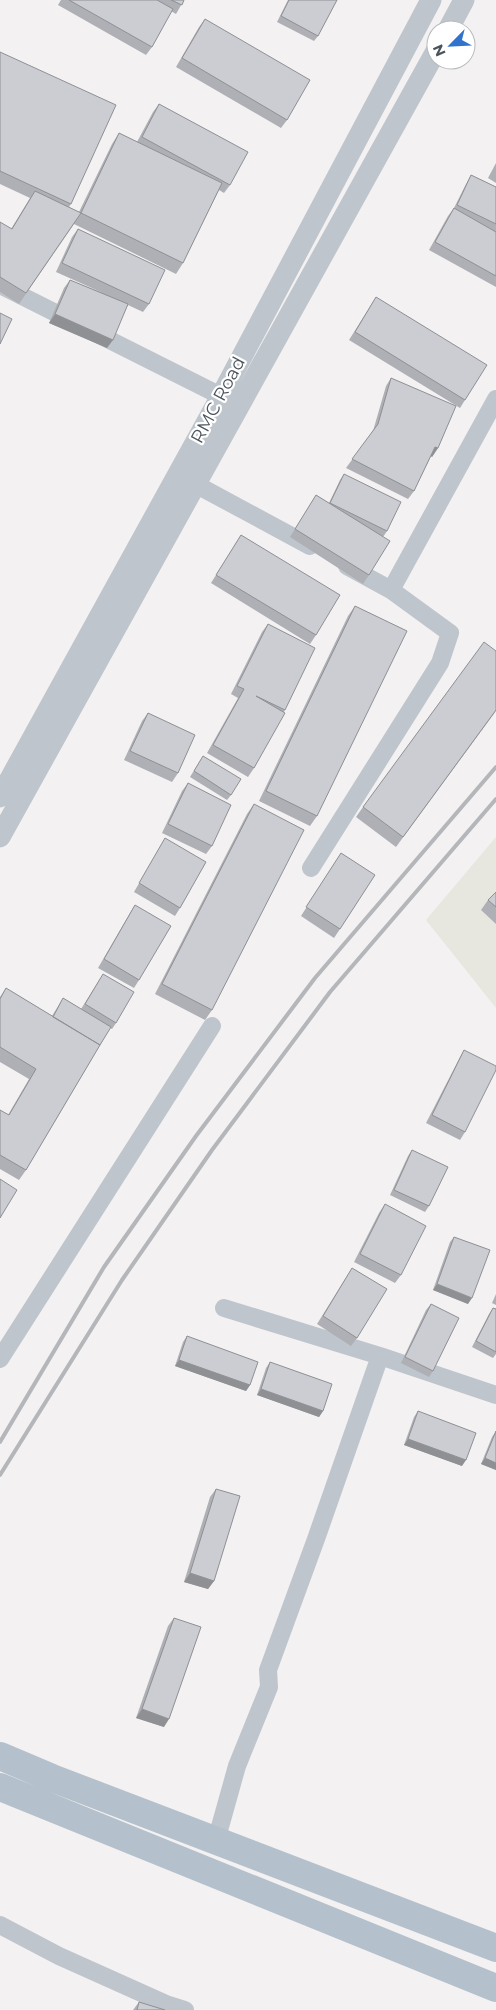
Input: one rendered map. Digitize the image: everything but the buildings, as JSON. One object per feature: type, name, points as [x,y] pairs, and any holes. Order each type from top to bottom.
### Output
[{"type":"main road","points":[[0,1756],[52,1778],[496,1948]]},
{"type":"main road","points":[[0,1787],[496,1988]]},
{"type":"street","name":"RMC Road","points":[[0,797],[221,396],[431,0]]},
{"type":"street","points":[[453,20],[464,0]]},
{"type":"street","name":"RMC Road","points":[[0,837],[426,69]]},
{"type":"street","points":[[0,285],[221,396]]},
{"type":"street","points":[[391,590],[496,399]]},
{"type":"street","points":[[195,484],[391,590],[450,633],[440,662],[311,868]]},
{"type":"street","points":[[0,1359],[212,1026]]},
{"type":"street","points":[[224,1308],[380,1356],[496,1395]]},
{"type":"street","points":[[216,1841],[237,1766],[269,1687],[268,1670],[380,1356]]},
{"type":"street","points":[[0,1925],[59,1956],[166,2004],[186,2010]]},
{"type":"shaded area","points":[[496,837],[496,1008],[426,920]]},
{"type":"railway","points":[[0,1442],[104,1267],[196,1136],[315,978],[496,767]]},
{"type":"railway","points":[[0,1475],[122,1280],[212,1150],[330,992],[496,799]]}]
